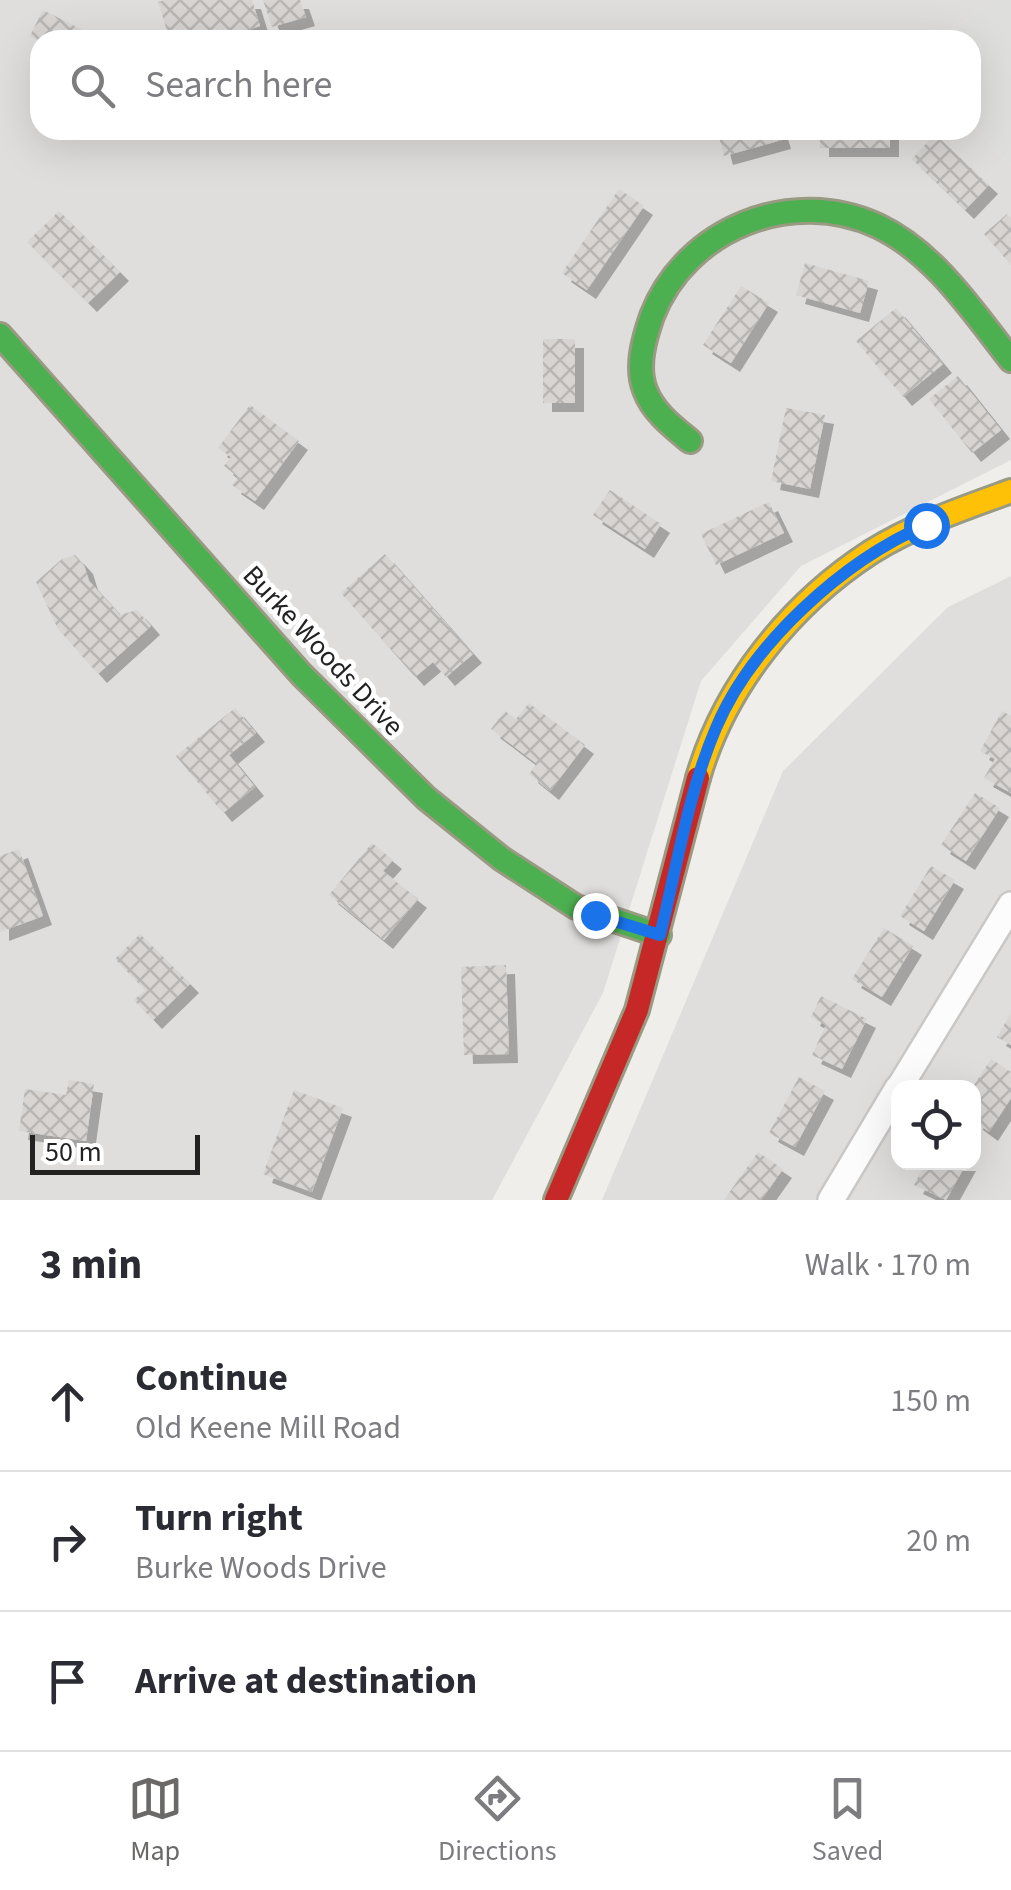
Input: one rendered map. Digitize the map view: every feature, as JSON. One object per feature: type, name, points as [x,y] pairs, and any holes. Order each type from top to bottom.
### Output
[{"type":"street","points":[[690,441],[650,400],[644,386],[643,347],[650,320],[661,295],[682,266],[709,241],[761,216],[818,210],[846,214],[888,232],[921,256],[1011,360]]},
{"type":"street","name":"Burke Woods Drive","points":[[0,335],[302,674],[426,798],[502,859],[576,907],[660,935]]},
{"type":"street","points":[[556,1200],[645,986],[701,767],[734,694],[768,648],[820,594],[869,554],[913,530],[1011,491]]},
{"type":"street","points":[[904,1080],[1011,905]]},
{"type":"street","points":[[831,1200],[891,1101]]},
{"type":"shaded area","points":[[0,0],[993,0],[952,30],[30,30],[30,140],[981,140],[981,132],[1011,166],[1011,460],[801,566],[701,681],[603,993],[492,1200],[0,1200]]},
{"type":"shaded area","points":[[993,0],[1011,0],[1011,166],[981,132],[981,30],[952,30]]},
{"type":"shaded area","points":[[1011,576],[1011,1200],[602,1200],[783,771],[948,607]]},
{"type":"building","points":[[252,0],[260,26],[247,30],[167,30],[158,2]]},
{"type":"building","points":[[263,0],[300,0],[306,17],[272,27]]},
{"type":"building","points":[[43,10],[82,30],[33,30]]},
{"type":"building","points":[[720,140],[782,140],[724,156]]},
{"type":"building","points":[[820,140],[890,140],[890,148],[820,148]]},
{"type":"building","points":[[929,140],[941,140],[989,185],[965,210],[912,159]]},
{"type":"building","points":[[619,189],[644,206],[587,290],[562,273]]},
{"type":"building","points":[[59,211],[120,272],[88,303],[27,242]]},
{"type":"building","points":[[1007,214],[1011,218],[1011,265],[984,234]]},
{"type":"building","points":[[805,263],[869,281],[860,313],[796,295]]},
{"type":"building","points":[[741,286],[769,303],[731,363],[703,345]]},
{"type":"building","points":[[896,308],[943,364],[903,397],[856,341]]},
{"type":"building","points":[[543,339],[575,339],[575,403],[543,403]]},
{"type":"building","points":[[958,376],[1001,430],[972,453],[929,399]]},
{"type":"building","points":[[250,405],[299,441],[255,501],[232,485],[238,477],[224,466],[231,457],[218,448]]},
{"type":"building","points":[[786,408],[825,415],[810,489],[771,481]]},
{"type":"building","points":[[610,490],[661,524],[645,549],[593,515]]},
{"type":"building","points":[[769,502],[784,533],[716,565],[701,534]]},
{"type":"building","points":[[385,554],[473,654],[446,677],[433,662],[415,677],[341,593]]},
{"type":"building","points":[[75,555],[84,565],[89,581],[120,615],[137,610],[151,626],[98,674],[58,629],[36,582],[62,559]]},
{"type":"building","points":[[529,703],[585,745],[550,791],[529,774],[537,764],[491,729],[505,711],[516,719]]},
{"type":"building","points":[[235,708],[256,733],[229,755],[255,787],[223,813],[176,756]]},
{"type":"building","points":[[1002,711],[1011,716],[1011,793],[984,778],[995,759],[980,751]]},
{"type":"building","points":[[975,793],[1000,808],[966,861],[941,845]]},
{"type":"building","points":[[372,843],[393,860],[383,871],[418,899],[384,940],[329,895]]},
{"type":"building","points":[[19,849],[43,916],[0,932],[0,856]]},
{"type":"building","points":[[931,866],[955,880],[924,931],[900,916]]},
{"type":"building","points":[[884,928],[913,946],[882,997],[852,979]]},
{"type":"building","points":[[140,934],[190,984],[153,1020],[134,1000],[145,990],[115,959]]},
{"type":"building","points":[[506,965],[509,1054],[464,1055],[461,967]]},
{"type":"building","points":[[821,996],[867,1019],[842,1069],[812,1055],[826,1025],[811,1017]]},
{"type":"building","points":[[1011,1013],[1011,1045],[997,1037]]},
{"type":"building","points":[[991,1059],[1011,1072],[1011,1098],[989,1132],[981,1126],[981,1080],[977,1080]]},
{"type":"building","points":[[799,1077],[825,1091],[795,1147],[769,1133]]},
{"type":"building","points":[[69,1080],[94,1084],[86,1141],[19,1131],[25,1089],[66,1095]]},
{"type":"building","points":[[294,1090],[343,1108],[312,1192],[263,1174]]},
{"type":"building","points":[[758,1152],[783,1169],[761,1200],[724,1200]]},
{"type":"building","points":[[922,1170],[963,1170],[946,1200],[914,1185]]},
{"type":"traffic: fast","points":[[690,441],[658,412],[642,381],[644,343],[652,316],[668,285],[690,259],[716,238],[746,223],[778,214],[811,211],[845,215],[899,238],[952,285],[1011,360]]},
{"type":"traffic: fast","points":[[0,335],[301,674],[426,798],[502,859],[576,907],[659,935]]},
{"type":"traffic: slow","points":[[698,778],[725,711],[744,679],[788,622],[814,596],[887,542],[1011,491]]},
{"type":"traffic: jam","points":[[556,1200],[637,1010],[698,778]]},
{"type":"route","points":[[595,915],[660,935],[701,767],[727,705],[768,648],[820,594],[869,554],[926,525]]}]
